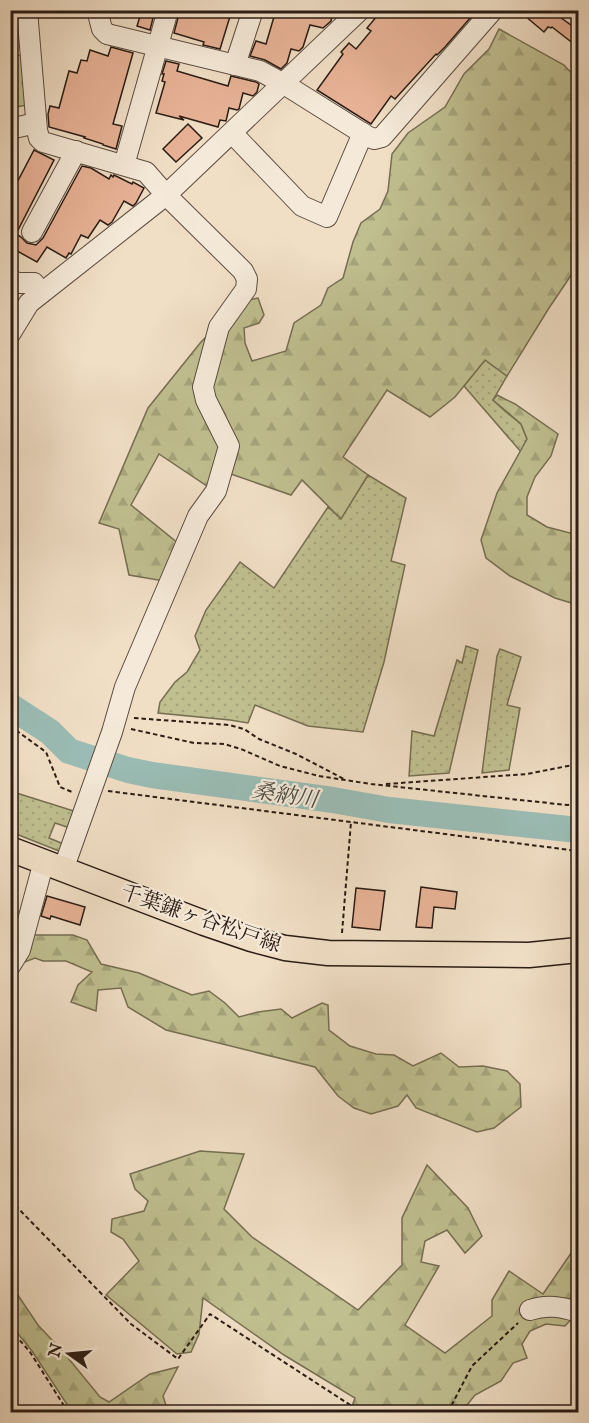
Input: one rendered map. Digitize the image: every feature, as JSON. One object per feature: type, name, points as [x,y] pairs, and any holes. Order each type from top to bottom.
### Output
[{"type":"main road","name":"千葉鎌ヶ谷松戸線","points":[[10,849],[204,923],[285,948],[340,954],[529,955],[579,950]]},
{"type":"street","points":[[10,966],[20,950],[53,866],[91,790],[125,687],[198,516],[216,491],[229,446],[206,400],[203,387],[219,327],[246,289],[247,279],[243,271],[166,195],[146,172],[43,142],[39,138],[27,10]]},
{"type":"street","points":[[97,10],[102,29],[107,34],[260,71],[374,139],[382,137],[493,10]]},
{"type":"street","points":[[124,165],[168,10]]},
{"type":"street","points":[[235,65],[253,10]]},
{"type":"street","points":[[10,334],[29,303],[166,195],[360,10]]},
{"type":"street","points":[[10,129],[36,123]]},
{"type":"street","points":[[232,133],[302,206],[327,217],[363,133]]},
{"type":"street","points":[[32,232],[76,152]]},
{"type":"street","points":[[10,279],[17,283],[34,283],[41,293]]},
{"type":"street","points":[[530,1310],[556,1306],[579,1312]]},
{"type":"path","points":[[114,725],[194,743],[224,744],[240,748],[280,766],[319,776],[377,785],[567,805],[579,804]]},
{"type":"path","points":[[114,725],[230,725],[244,729],[259,739],[296,754],[346,780]]},
{"type":"path","points":[[10,726],[46,753],[60,787],[579,851]]},
{"type":"path","points":[[377,785],[527,774],[579,764]]},
{"type":"path","points":[[340,954],[351,822]]},
{"type":"path","points":[[10,1200],[131,1324],[178,1359],[210,1314],[361,1413]]},
{"type":"path","points":[[447,1413],[472,1366],[530,1310]]},
{"type":"path","points":[[10,1329],[30,1352],[68,1413]]},
{"type":"green space","points":[[499,29],[564,65],[578,80],[578,265],[507,376],[485,360],[455,397],[430,417],[387,390],[343,457],[368,475],[341,519],[302,480],[291,495],[225,472],[209,397],[211,365],[243,301],[258,298],[264,315],[259,323],[244,328],[245,343],[252,361],[286,351],[294,323],[321,305],[328,288],[343,278],[361,223],[380,209],[388,191],[392,154],[408,133],[445,107],[464,74],[489,49]]},
{"type":"green space","points":[[23,54],[27,105],[11,108],[11,58]]},
{"type":"green space","points":[[216,327],[204,368],[225,446],[213,490],[159,454],[131,505],[179,544],[164,581],[129,575],[119,529],[99,523],[148,408],[201,342]]},
{"type":"green space","points":[[485,360],[507,376],[493,400],[521,424],[527,439],[521,452],[464,386]]},
{"type":"green space","points":[[497,395],[515,404],[558,434],[551,456],[535,477],[527,497],[527,515],[547,527],[578,535],[578,605],[555,598],[510,576],[486,558],[481,540],[497,493],[527,439],[521,424],[493,400]]},
{"type":"green space","points":[[368,475],[406,498],[391,561],[405,565],[384,662],[363,732],[308,726],[255,705],[248,723],[158,713],[160,702],[175,682],[187,672],[200,650],[195,636],[206,610],[240,562],[274,588],[328,507],[341,518]]},
{"type":"green space","points":[[466,646],[478,650],[449,773],[409,776],[412,731],[434,736],[457,660],[462,663]]},
{"type":"green space","points":[[500,649],[521,657],[507,705],[520,708],[509,770],[482,773],[497,656]]},
{"type":"green space","points":[[10,791],[77,812],[73,829],[55,823],[49,838],[66,845],[64,853],[11,832]]},
{"type":"green space","points":[[32,935],[73,935],[87,940],[101,964],[139,973],[192,995],[209,991],[239,1017],[281,1009],[292,1018],[322,1003],[328,1005],[329,1030],[350,1046],[376,1054],[394,1055],[413,1066],[441,1053],[459,1067],[483,1066],[507,1071],[520,1084],[521,1107],[494,1128],[477,1132],[416,1108],[407,1095],[398,1106],[371,1114],[354,1108],[338,1096],[315,1067],[166,1030],[128,1007],[121,988],[98,990],[96,1011],[71,1002],[78,985],[92,972],[66,961],[43,961],[35,958],[22,963]]},
{"type":"green space","points":[[200,1151],[244,1154],[224,1209],[252,1237],[358,1310],[402,1265],[402,1218],[427,1165],[468,1208],[482,1236],[465,1253],[447,1230],[425,1241],[421,1262],[439,1266],[405,1325],[445,1353],[492,1316],[492,1300],[509,1271],[543,1294],[578,1243],[578,1290],[570,1304],[578,1312],[565,1326],[546,1324],[530,1331],[522,1344],[527,1358],[513,1363],[501,1381],[475,1395],[467,1405],[472,1412],[356,1412],[351,1409],[355,1398],[284,1355],[203,1298],[199,1334],[191,1352],[177,1354],[106,1295],[139,1261],[123,1239],[111,1232],[112,1219],[144,1211],[148,1201],[135,1189],[130,1174]]},
{"type":"green space","points":[[11,1285],[38,1325],[100,1397],[109,1402],[150,1374],[178,1367],[163,1396],[168,1412],[72,1412],[32,1351],[11,1325]]},
{"type":"building","points":[[142,10],[155,10],[150,30],[137,26]]},
{"type":"building","points":[[180,10],[232,10],[220,49],[203,45],[204,42],[174,33]]},
{"type":"building","points":[[276,10],[327,10],[326,14],[332,16],[331,21],[323,28],[310,25],[303,47],[299,51],[291,49],[287,63],[281,69],[265,60],[250,56],[256,41],[266,44]]},
{"type":"building","points":[[382,10],[477,10],[395,99],[391,96],[371,124],[317,90],[343,54],[341,52],[349,43],[356,49],[371,31],[367,28]]},
{"type":"building","points":[[518,10],[565,10],[560,17],[579,31],[579,48],[552,27],[548,27],[544,32]]},
{"type":"building","points":[[111,47],[133,53],[113,124],[122,126],[116,149],[49,127],[48,114],[50,106],[59,108],[69,71],[77,73],[81,60],[87,61],[90,50],[108,56]]},
{"type":"building","points":[[166,61],[179,64],[177,71],[228,86],[231,76],[256,82],[259,84],[257,92],[253,96],[243,93],[239,109],[229,108],[226,121],[220,120],[218,127],[179,116],[184,120],[156,113],[165,82],[162,81],[164,74],[162,74]]},
{"type":"building","points":[[188,124],[202,138],[176,162],[163,149]]},
{"type":"building","points":[[34,150],[54,160],[16,234],[27,243],[36,245],[43,238],[82,166],[91,168],[109,179],[111,175],[113,177],[114,175],[144,188],[133,206],[124,201],[108,225],[100,220],[88,238],[81,235],[71,254],[69,253],[66,258],[47,247],[37,262],[10,247],[10,196]]},
{"type":"building","points":[[421,887],[457,892],[455,909],[434,907],[432,928],[416,927]]},
{"type":"building","points":[[356,888],[385,891],[380,930],[352,927]]},
{"type":"building","points":[[47,896],[85,907],[80,925],[51,916],[50,919],[41,916]]},
{"type":"waterway","name":"桑納川","points":[[10,706],[50,732],[69,751],[128,770],[389,810],[578,830]]}]
